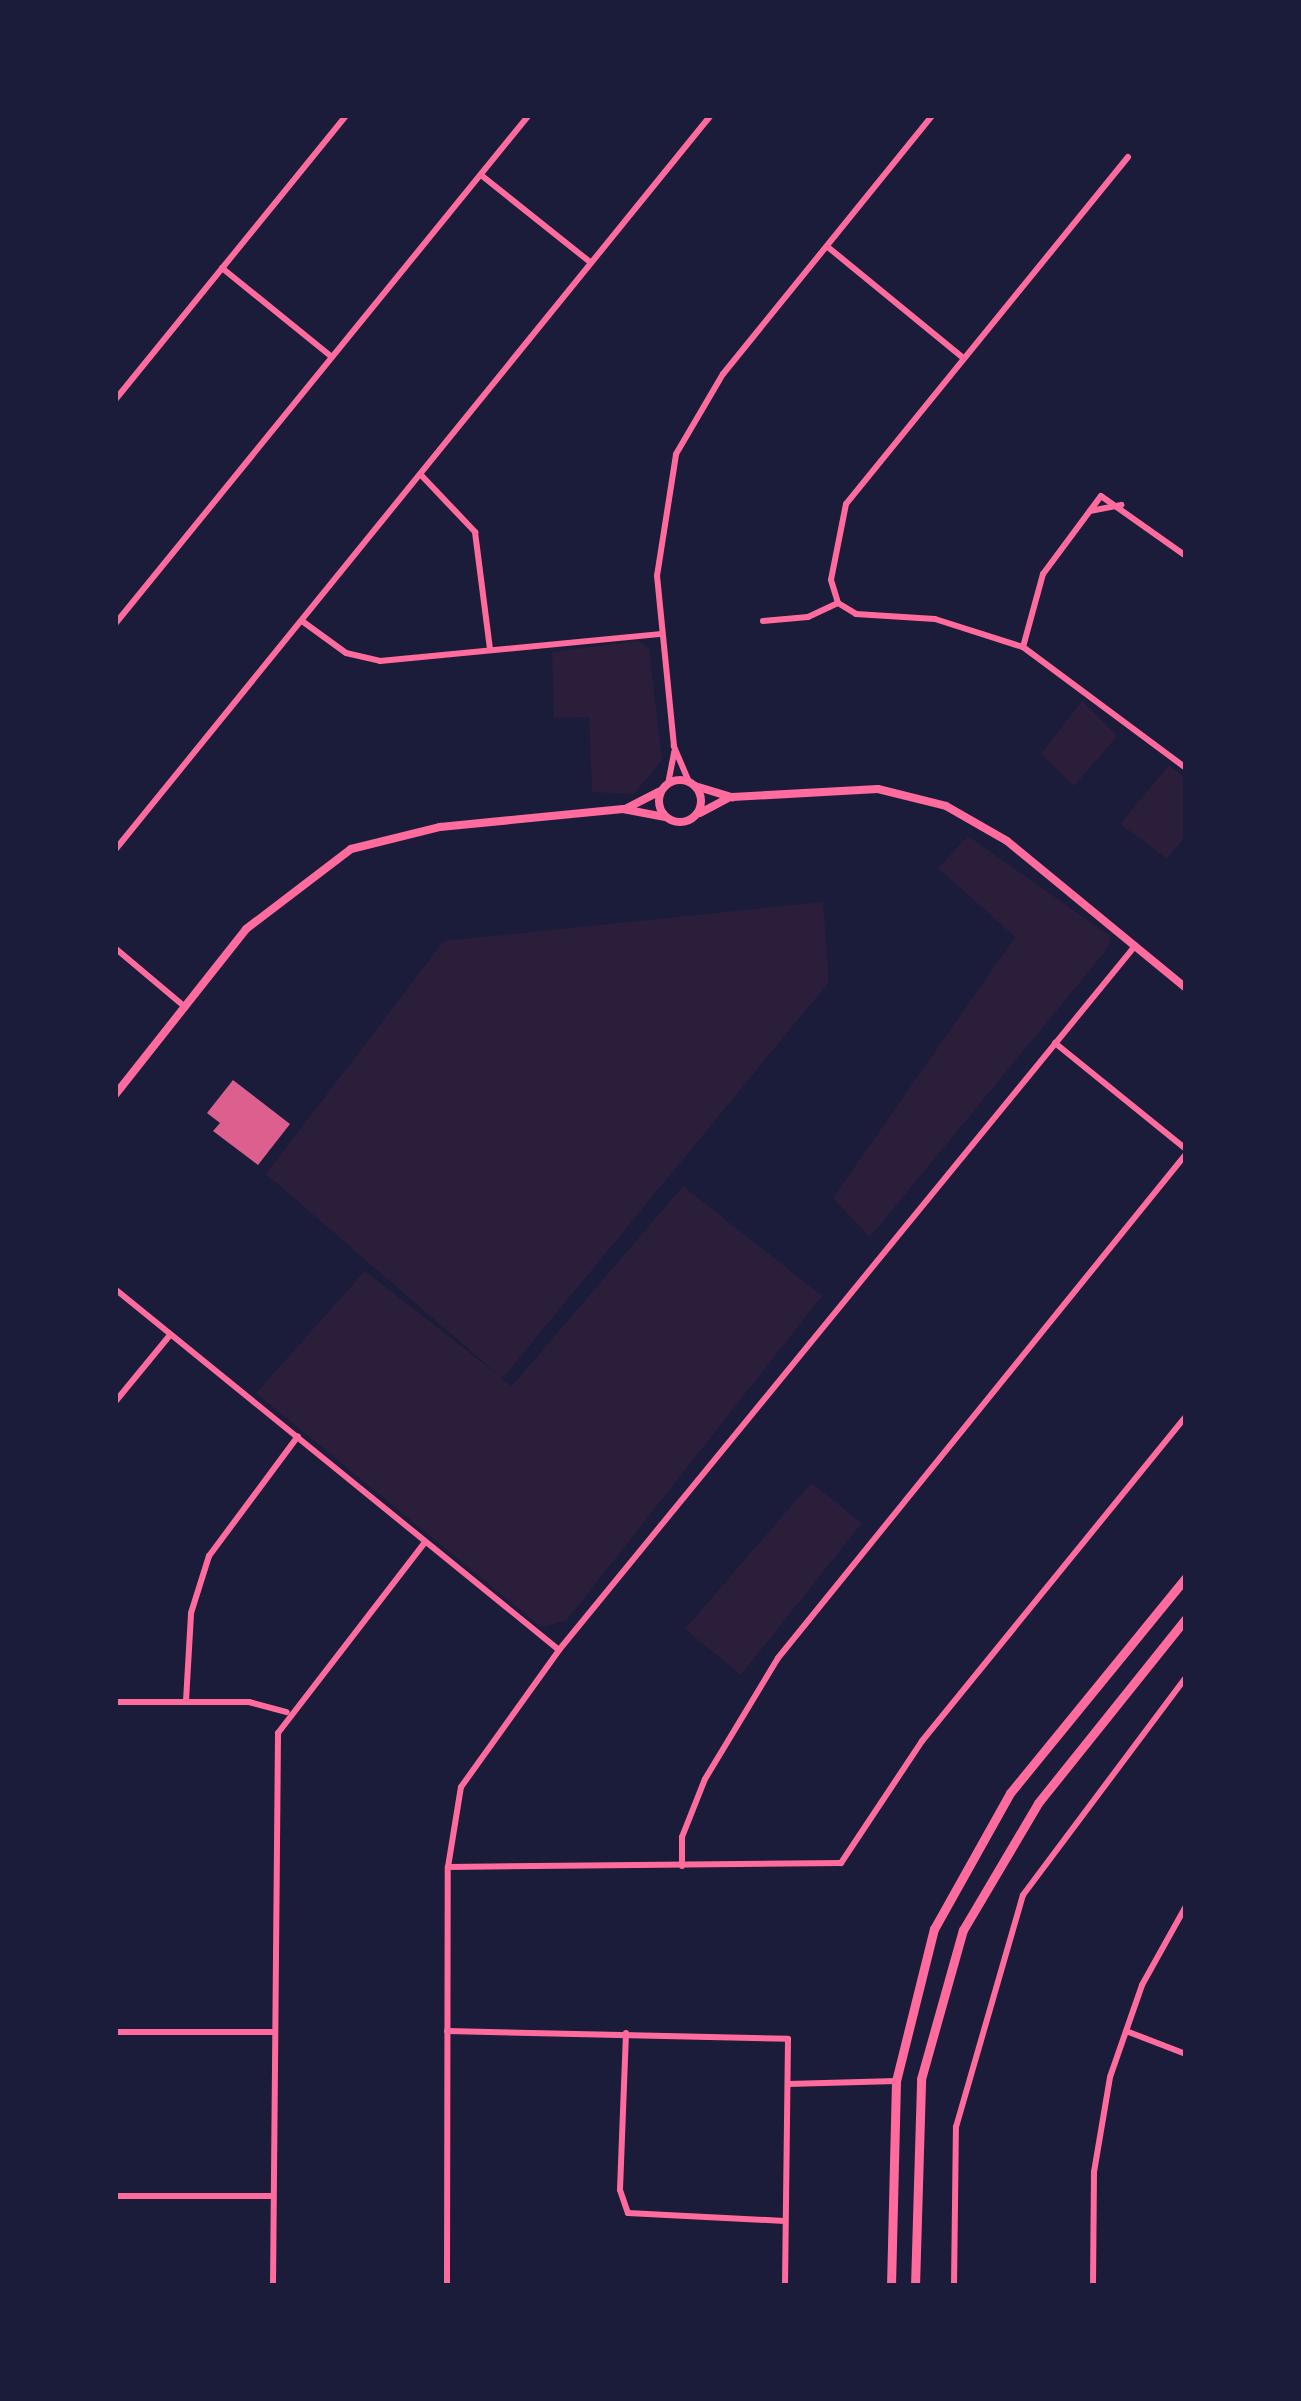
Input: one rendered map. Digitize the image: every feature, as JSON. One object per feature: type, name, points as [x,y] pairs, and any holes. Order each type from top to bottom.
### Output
[{"type":"main road","points":[[891,2286],[896,2081],[915,1983],[966,1865],[1010,1793],[1186,1578]]},
{"type":"main road","points":[[915,2286],[921,2078],[963,1930],[1038,1803],[1186,1618]]},
{"type":"street","points":[[115,400],[346,115]]},
{"type":"street","points":[[115,624],[529,115]]},
{"type":"street","points":[[115,850],[711,115]]},
{"type":"street","points":[[665,817],[665,787],[674,746],[657,545],[676,454],[704,399],[933,115]]},
{"type":"street","points":[[838,603],[832,544],[846,504],[962,356],[1128,157]]},
{"type":"street","points":[[480,176],[590,262]]},
{"type":"street","points":[[829,248],[962,356]]},
{"type":"street","points":[[222,268],[332,357]]},
{"type":"street","points":[[421,476],[474,532],[490,649]]},
{"type":"street","points":[[1023,647],[1043,574],[1089,512],[1107,495],[1186,556]]},
{"type":"street","points":[[763,621],[808,617],[838,603]]},
{"type":"street","points":[[838,603],[856,614],[935,620],[1023,647],[1186,768]]},
{"type":"street","points":[[302,621],[362,659],[662,634]]},
{"type":"street","points":[[674,746],[692,784],[698,814]]},
{"type":"street","points":[[623,809],[665,787],[692,784],[732,797],[878,789],[946,806],[1007,842],[1186,988]]},
{"type":"street","points":[[115,1096],[278,896],[351,849],[417,830],[623,809],[665,817],[698,814],[732,797]]},
{"type":"street","points":[[448,2286],[448,1867],[460,1787],[559,1650],[1135,946]]},
{"type":"street","points":[[115,948],[186,1008]]},
{"type":"street","points":[[682,1866],[682,1837],[706,1780],[769,1671],[1186,1151],[1054,1042]]},
{"type":"street","points":[[115,1289],[559,1650]]},
{"type":"street","points":[[115,1402],[170,1336]]},
{"type":"street","points":[[448,1867],[827,1868],[853,1855],[922,1740],[1186,1416]]},
{"type":"street","points":[[186,1701],[191,1613],[209,1556],[298,1436]]},
{"type":"street","points":[[273,2286],[274,1756],[287,1712],[425,1542]]},
{"type":"street","points":[[954,2286],[956,2127],[1023,1895],[1186,1677]]},
{"type":"street","points":[[115,1702],[186,1701],[287,1712]]},
{"type":"street","points":[[1094,2286],[1099,2124],[1126,2031],[1186,1906]]},
{"type":"street","points":[[447,2031],[782,2034],[792,2046],[785,2286]]},
{"type":"street","points":[[1126,2031],[1186,2054]]},
{"type":"street","points":[[115,2032],[273,2032]]},
{"type":"street","points":[[626,2033],[620,2190],[628,2213],[785,2221]]},
{"type":"street","points":[[788,2084],[896,2081]]},
{"type":"street","points":[[115,2196],[273,2196]]},
{"type":"shaded area","points":[[639,641],[649,648],[662,760],[634,794],[592,792],[589,717],[554,718],[552,652]]},
{"type":"shaded area","points":[[1082,701],[1117,736],[1074,786],[1041,754]]},
{"type":"shaded area","points":[[1169,765],[1186,779],[1186,836],[1167,859],[1120,824]]},
{"type":"shaded area","points":[[968,836],[1110,936],[1108,948],[870,1237],[833,1198],[1015,937],[938,868]]},
{"type":"shaded area","points":[[823,902],[829,982],[502,1379],[512,1386],[683,1186],[822,1296],[566,1621],[541,1627],[256,1393],[365,1271],[502,1378],[266,1174],[444,941]]},
{"type":"shaded area","points":[[811,1483],[862,1523],[741,1675],[685,1629]]},
{"type":"building","points":[[233,1080],[290,1124],[258,1165],[213,1131],[220,1123],[207,1113]]}]
